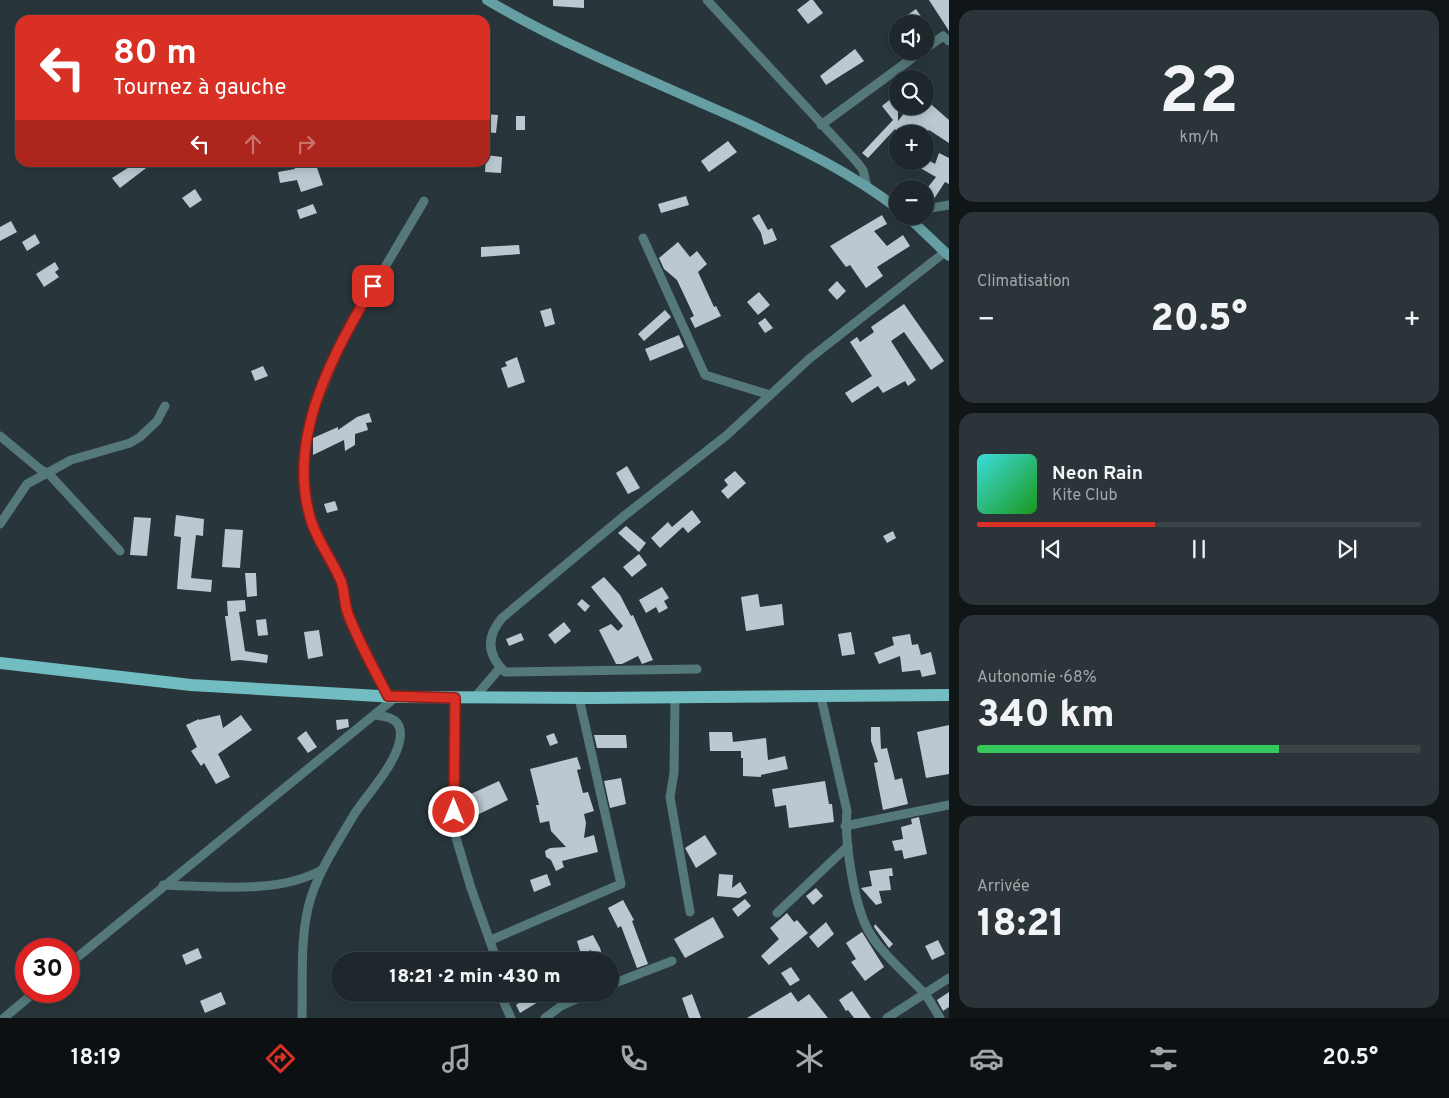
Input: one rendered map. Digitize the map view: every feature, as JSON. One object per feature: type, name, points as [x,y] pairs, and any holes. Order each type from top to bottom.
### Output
[{"type":"main road","points":[[487,0],[553,35],[802,149],[867,186],[889,202]]},
{"type":"main road","points":[[916,225],[947,254]]},
{"type":"main road","points":[[0,663],[191,685],[392,697],[675,698],[949,696]]},
{"type":"street","points":[[707,0],[863,170],[867,186]]},
{"type":"street","points":[[716,0],[724,19]]},
{"type":"street","points":[[934,43],[943,36],[949,41]]},
{"type":"street","points":[[821,125],[910,60]]},
{"type":"street","points":[[80,955],[163,885],[376,714],[392,697],[349,617],[342,583],[314,531],[309,514],[304,478],[304,452],[312,414],[343,338],[424,201]]},
{"type":"street","points":[[934,207],[949,204]]},
{"type":"street","points":[[643,238],[705,374],[770,395]]},
{"type":"street","points":[[697,669],[505,672],[500,668],[490,652],[489,641],[494,628],[502,618],[624,516],[726,435],[809,359],[947,254]]},
{"type":"street","points":[[0,524],[27,484],[70,460],[130,442],[140,437],[157,421],[165,406]]},
{"type":"street","points":[[0,436],[40,470],[48,473],[120,551]]},
{"type":"street","points":[[476,697],[500,668]]},
{"type":"street","points":[[821,697],[847,810],[845,826],[854,885],[868,930],[901,970],[925,994],[940,1018]]},
{"type":"street","points":[[455,698],[454,831],[470,888],[494,952]]},
{"type":"street","points":[[490,940],[621,884],[579,698]]},
{"type":"street","points":[[675,698],[674,773],[670,797],[690,912]]},
{"type":"street","points":[[302,1018],[306,921],[313,892],[325,867],[359,808],[383,773],[400,740],[401,731],[398,722],[393,717],[376,714]]},
{"type":"street","points":[[845,826],[949,805]]},
{"type":"street","points":[[777,913],[848,846]]},
{"type":"street","points":[[163,885],[230,888],[286,882],[307,877],[325,867]]},
{"type":"street","points":[[619,982],[672,961]]},
{"type":"street","points":[[887,1018],[949,978]]},
{"type":"street","points":[[504,1002],[511,1018]]},
{"type":"street","points":[[545,1018],[570,1002]]},
{"type":"street","points":[[4,1018],[22,1003]]},
{"type":"building","points":[[553,0],[584,0],[584,8],[553,6]]},
{"type":"building","points":[[810,0],[813,0],[823,13],[808,24],[797,10]]},
{"type":"building","points":[[929,0],[949,0],[949,31]]},
{"type":"building","points":[[916,9],[920,15],[908,15]]},
{"type":"building","points":[[855,49],[864,61],[826,85],[820,76]]},
{"type":"building","points":[[889,100],[889,115],[882,106]]},
{"type":"building","points":[[934,107],[949,120],[949,143],[934,133],[934,125],[889,125],[889,135],[868,158],[862,153],[893,120],[889,115],[898,115],[898,121],[903,115],[934,115]]},
{"type":"building","points":[[490,114],[498,115],[496,133],[490,132]]},
{"type":"building","points":[[516,116],[525,116],[525,130],[516,130]]},
{"type":"building","points":[[728,141],[737,152],[709,172],[701,161]]},
{"type":"building","points":[[939,153],[949,158],[949,184],[945,182],[934,199],[934,180],[936,177],[924,170],[934,170]]},
{"type":"building","points":[[490,156],[502,157],[501,173],[485,172],[485,167],[490,167]]},
{"type":"building","points":[[129,167],[147,167],[120,188],[112,178]]},
{"type":"building","points":[[294,167],[317,167],[323,185],[301,192],[297,180],[280,183],[278,172],[295,169]]},
{"type":"building","points":[[195,189],[202,200],[190,208],[182,198]]},
{"type":"building","points":[[686,196],[689,205],[661,213],[658,204]]},
{"type":"building","points":[[313,204],[317,213],[300,219],[297,210]]},
{"type":"building","points":[[759,214],[768,230],[772,228],[777,240],[764,245],[761,233],[752,218]]},
{"type":"building","points":[[882,215],[887,224],[874,231],[887,246],[903,235],[910,246],[877,267],[883,276],[866,288],[850,265],[846,267],[830,246]]},
{"type":"building","points":[[11,221],[17,232],[0,241],[0,227]]},
{"type":"building","points":[[35,234],[40,243],[27,251],[22,242]]},
{"type":"building","points":[[678,242],[690,257],[697,251],[707,264],[698,272],[714,307],[716,306],[721,316],[695,328],[690,318],[694,316],[677,280],[664,269],[659,258]]},
{"type":"building","points":[[519,245],[520,254],[481,257],[481,247]]},
{"type":"building","points":[[55,262],[59,269],[55,272],[59,277],[44,287],[36,274]]},
{"type":"building","points":[[837,281],[846,291],[837,300],[828,290]]},
{"type":"building","points":[[759,292],[770,305],[758,315],[747,302]]},
{"type":"building","points":[[904,304],[944,361],[931,370],[904,332],[891,341],[916,380],[908,386],[905,381],[883,393],[878,386],[852,403],[845,393],[872,376],[850,342],[857,337],[860,342],[874,332],[871,327]]},
{"type":"building","points":[[551,308],[555,324],[545,327],[540,311]]},
{"type":"building","points":[[665,310],[671,317],[644,341],[638,334]]},
{"type":"building","points":[[765,318],[773,328],[765,333],[758,323]]},
{"type":"building","points":[[679,335],[684,347],[650,361],[645,349]]},
{"type":"building","points":[[517,357],[525,382],[508,388],[501,368],[507,366],[505,362]]},
{"type":"building","points":[[263,366],[268,376],[255,381],[251,371]]},
{"type":"building","points":[[369,413],[372,422],[366,423],[368,430],[355,434],[355,445],[345,451],[344,440],[313,455],[313,438],[338,427],[338,430],[357,417]]},
{"type":"building","points":[[627,466],[640,488],[628,494],[616,473]]},
{"type":"building","points":[[735,471],[746,483],[728,499],[721,491],[728,485],[724,480]]},
{"type":"building","points":[[335,501],[338,510],[327,513],[324,504]]},
{"type":"building","points":[[692,510],[701,522],[688,533],[683,527],[660,548],[651,538],[668,522],[672,527]]},
{"type":"building","points":[[176,515],[204,519],[203,536],[196,535],[191,578],[212,580],[211,592],[177,589],[181,537],[174,536]]},
{"type":"building","points":[[134,517],[151,518],[147,556],[130,555]]},
{"type":"building","points":[[626,526],[646,543],[639,552],[618,533]]},
{"type":"building","points":[[225,529],[243,530],[240,568],[222,567]]},
{"type":"building","points":[[893,531],[896,538],[887,543],[883,536]]},
{"type":"building","points":[[639,554],[647,565],[632,577],[623,567]]},
{"type":"building","points":[[245,573],[256,573],[257,596],[247,597]]},
{"type":"building","points":[[604,577],[620,595],[631,616],[633,615],[653,660],[642,664],[638,656],[622,664],[616,664],[599,630],[611,624],[618,631],[623,626],[591,587]]},
{"type":"building","points":[[662,587],[669,598],[664,601],[668,608],[659,613],[656,607],[646,613],[639,600]]},
{"type":"building","points":[[758,594],[760,607],[782,604],[784,625],[746,631],[741,597]]},
{"type":"building","points":[[582,599],[590,606],[585,612],[577,604]]},
{"type":"building","points":[[245,600],[246,611],[239,612],[245,651],[268,655],[267,663],[231,661],[225,616],[228,616],[227,601]]},
{"type":"building","points":[[266,619],[268,635],[258,636],[256,620]]},
{"type":"building","points":[[564,622],[571,631],[555,644],[548,635]]},
{"type":"building","points":[[319,630],[323,656],[308,659],[304,632]]},
{"type":"building","points":[[851,632],[855,654],[842,656],[838,634]]},
{"type":"building","points":[[521,633],[524,640],[509,646],[506,639]]},
{"type":"building","points":[[910,634],[912,645],[918,644],[921,655],[931,652],[936,674],[922,677],[920,670],[902,672],[900,656],[879,664],[874,653],[894,645],[892,637]]},
{"type":"building","points":[[220,715],[223,728],[241,715],[252,730],[218,754],[230,777],[216,784],[204,763],[201,766],[191,751],[197,747],[186,725],[199,719]]},
{"type":"building","points":[[348,719],[349,727],[337,730],[336,720]]},
{"type":"building","points":[[949,725],[949,774],[926,778],[917,732]]},
{"type":"building","points":[[871,727],[880,727],[881,749],[887,748],[895,780],[902,778],[908,804],[883,810],[874,763],[878,762],[871,741]]},
{"type":"building","points":[[306,731],[317,747],[308,753],[297,738]]},
{"type":"building","points":[[709,732],[732,732],[733,742],[766,738],[768,760],[785,756],[788,769],[761,775],[761,777],[743,776],[741,751],[710,751]]},
{"type":"building","points":[[554,733],[558,743],[550,746],[546,736]]},
{"type":"building","points":[[594,735],[626,735],[627,748],[597,748]]},
{"type":"building","points":[[577,757],[581,769],[577,770],[583,793],[588,792],[594,811],[584,814],[586,823],[584,838],[594,835],[598,852],[562,861],[564,867],[556,871],[551,860],[546,857],[545,851],[550,848],[566,847],[551,831],[549,821],[540,823],[536,805],[539,805],[530,769]]},
{"type":"building","points":[[621,778],[626,804],[610,808],[604,781]]},
{"type":"building","points":[[499,781],[508,800],[471,818],[462,798]]},
{"type":"building","points":[[825,781],[829,804],[832,804],[834,822],[789,828],[786,805],[775,807],[772,789]]},
{"type":"building","points":[[919,817],[927,854],[904,859],[902,850],[895,851],[892,841],[903,839],[901,827],[912,824],[911,819]]},
{"type":"building","points":[[705,835],[717,854],[696,868],[685,848]]},
{"type":"building","points":[[892,868],[893,876],[889,876],[891,890],[879,891],[882,903],[876,905],[861,888],[872,886],[869,871]]},
{"type":"building","points":[[547,874],[551,885],[534,892],[530,880]]},
{"type":"building","points":[[719,874],[733,875],[732,888],[740,882],[747,893],[739,898],[717,896]]},
{"type":"building","points":[[816,888],[823,896],[813,905],[806,896]]},
{"type":"building","points":[[745,899],[751,906],[738,917],[732,909]]},
{"type":"building","points":[[623,900],[634,920],[632,921],[648,964],[637,968],[621,926],[618,928],[608,908]]},
{"type":"building","points":[[787,913],[794,922],[797,920],[808,933],[769,965],[761,956],[779,939],[770,928]]},
{"type":"building","points":[[713,917],[724,937],[685,958],[674,939]]},
{"type":"building","points":[[826,922],[834,934],[818,948],[809,937]]},
{"type":"building","points":[[875,924],[893,944],[889,948],[874,927]]},
{"type":"building","points":[[862,932],[884,967],[865,981],[851,962],[856,959],[846,943]]},
{"type":"building","points":[[593,935],[601,952],[592,952],[591,950],[580,952],[577,941]]},
{"type":"building","points":[[938,940],[945,954],[932,960],[925,946]]},
{"type":"building","points":[[198,948],[202,958],[186,965],[182,955]]},
{"type":"building","points":[[791,967],[800,980],[790,986],[781,973]]},
{"type":"building","points":[[852,991],[871,1018],[854,1018],[848,1010],[846,1011],[839,1000]]},
{"type":"building","points":[[221,992],[226,1004],[205,1013],[200,1001]]},
{"type":"building","points":[[791,992],[798,1002],[809,994],[828,1018],[747,1018]]},
{"type":"building","points":[[949,992],[949,1007],[943,1011],[937,1000]]},
{"type":"building","points":[[692,994],[701,1018],[689,1018],[682,998]]},
{"type":"building","points":[[538,1002],[520,1013],[516,1005],[519,1003]]},
{"type":"route","points":[[373,286],[343,338],[312,414],[304,452],[304,478],[309,514],[314,531],[342,583],[346,606],[355,631],[388,696],[455,698],[454,812]]}]
